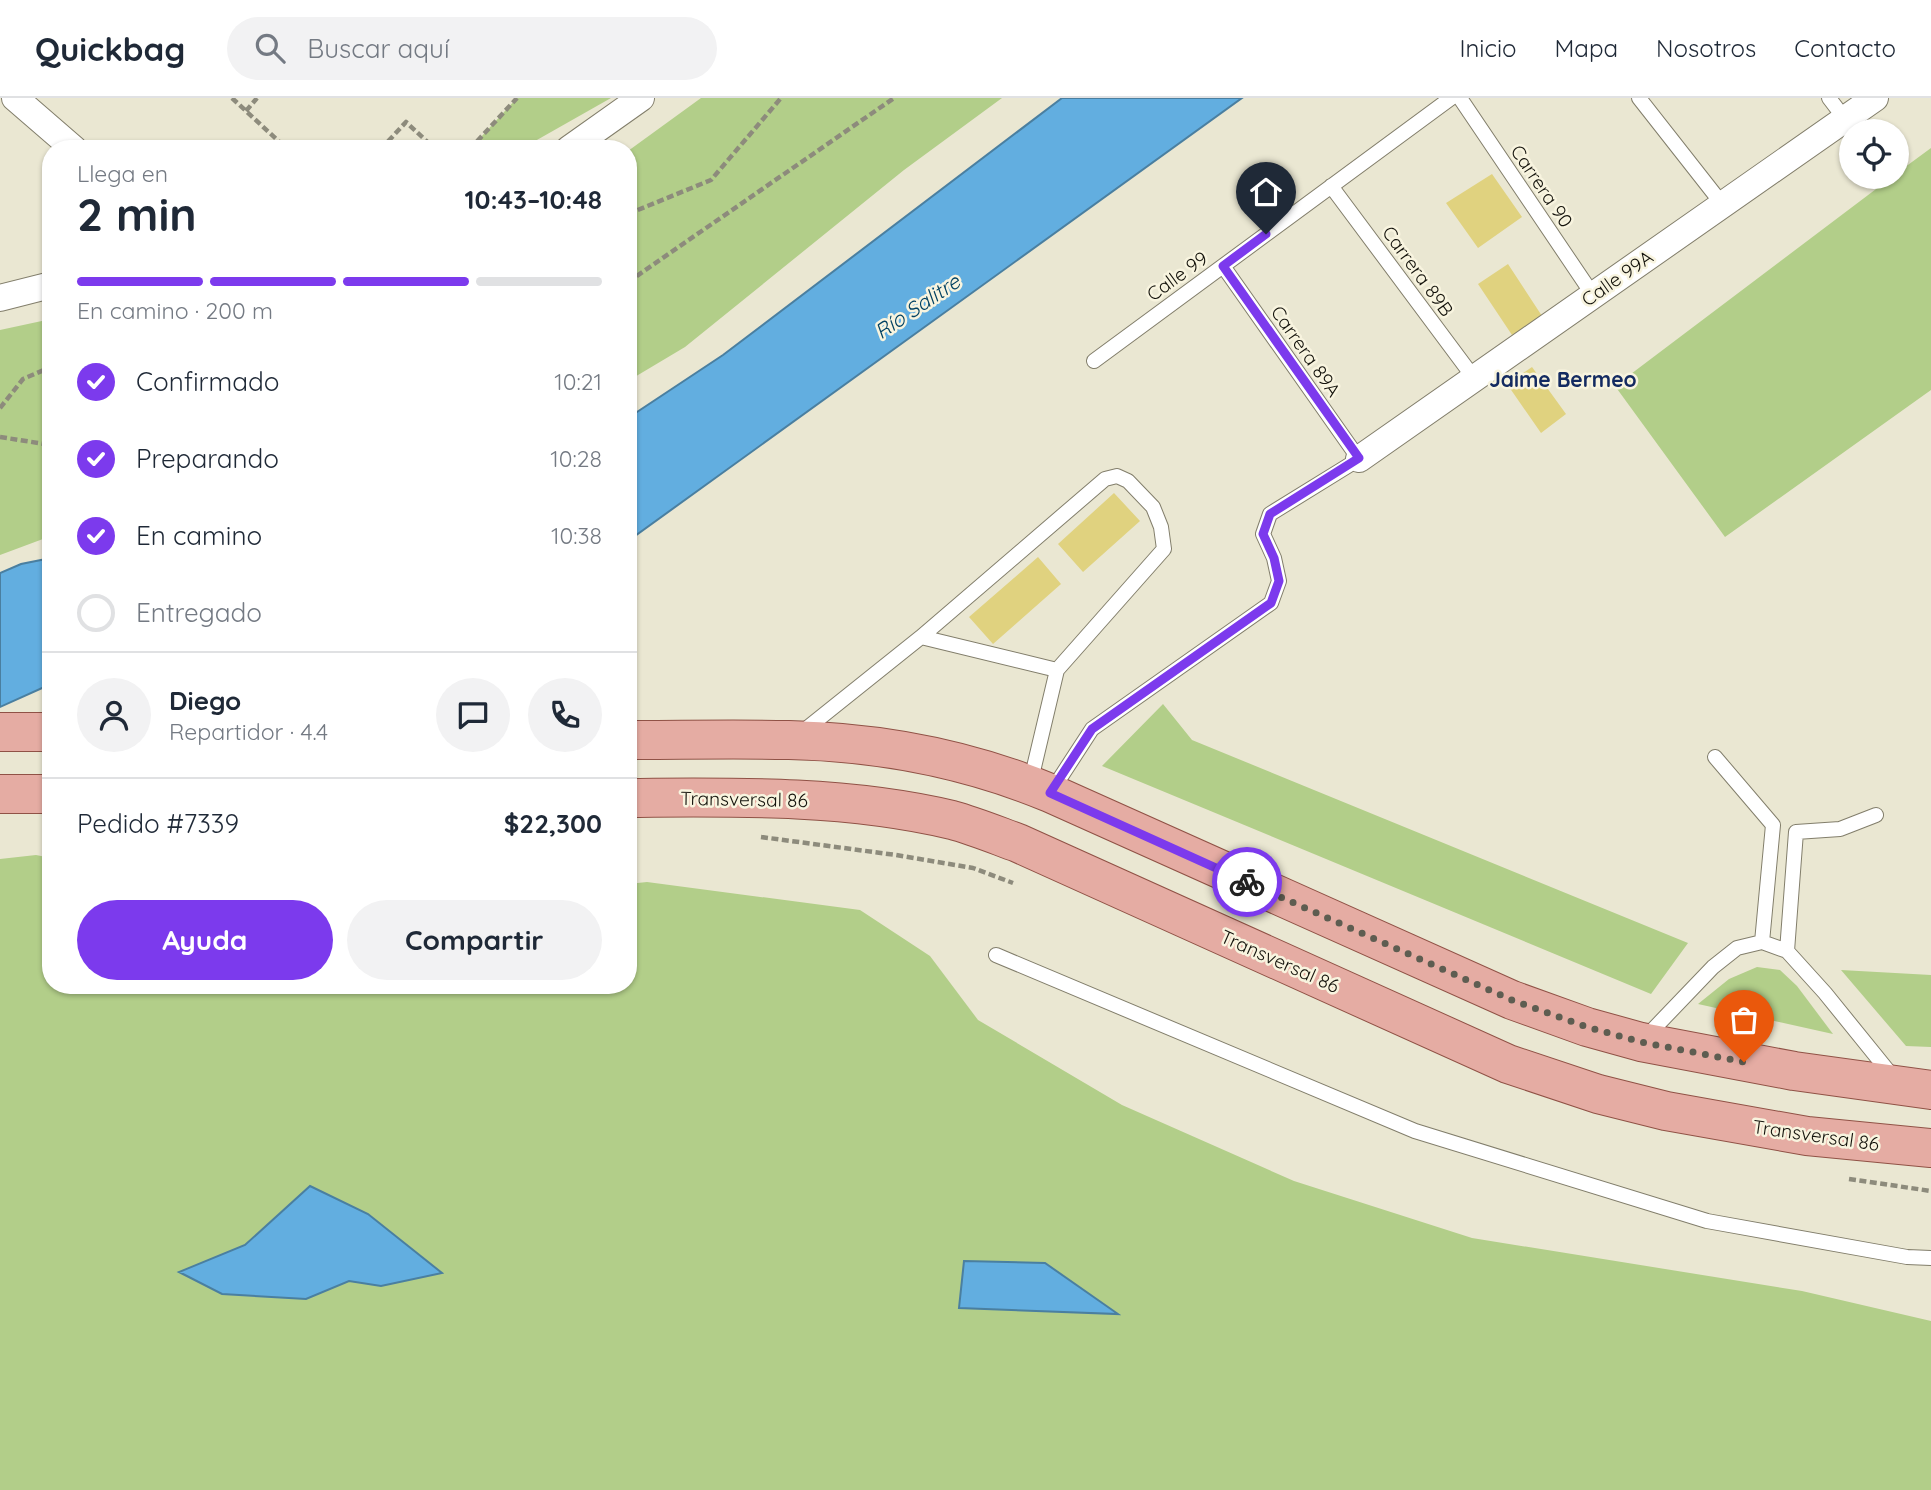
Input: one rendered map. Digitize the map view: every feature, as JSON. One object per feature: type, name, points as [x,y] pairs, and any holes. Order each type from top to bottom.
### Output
[{"type":"main road","points":[[0,733],[42,732]]},
{"type":"main road","points":[[637,740],[791,740],[850,744],[916,753],[989,771],[1040,789],[1512,1000],[1587,1027],[1641,1042],[1794,1071],[1916,1088]]},
{"type":"main road","points":[[0,794],[42,794]]},
{"type":"main road","name":"Transversal 86","points":[[637,798],[803,799],[885,808],[954,821],[1018,843],[1508,1064],[1598,1094],[1666,1111],[1807,1136],[1931,1148]]},
{"type":"street","points":[[15,98],[64,140]]},
{"type":"street","points":[[582,140],[641,98]]},
{"type":"street","name":"Calle 99A","points":[[1845,119],[1875,98]]},
{"type":"street","name":"Calle 99A","points":[[1359,458],[1839,123]]},
{"type":"street","points":[[0,298],[42,287]]},
{"type":"lane","name":"Calle 99","points":[[1094,361],[1451,98]]},
{"type":"lane","name":"Carrera 90","points":[[1460,98],[1592,295]]},
{"type":"lane","points":[[1639,98],[1723,205]]},
{"type":"lane","points":[[1829,98],[1845,119]]},
{"type":"lane","name":"Carrera 89B","points":[[1331,186],[1474,379]]},
{"type":"lane","name":"Carrera 89A","points":[[1223,266],[1359,458]]},
{"type":"lane","points":[[1040,789],[1092,729],[1271,603],[1279,581],[1274,558],[1263,534],[1270,514],[1359,458]]},
{"type":"lane","points":[[791,740],[921,637],[1105,479],[1117,476],[1128,481],[1153,507],[1161,527],[1164,549],[1057,670],[1040,789]]},
{"type":"lane","points":[[921,637],[1057,670]]},
{"type":"lane","points":[[1715,757],[1773,825],[1762,942]]},
{"type":"lane","points":[[1787,951],[1796,832],[1840,829],[1876,815]]},
{"type":"lane","points":[[1641,1042],[1713,967],[1737,948],[1762,942],[1787,951],[1916,1088]]},
{"type":"lane","points":[[996,955],[1415,1130],[1707,1221],[1907,1257],[1931,1258]]},
{"type":"path","points":[[232,98],[277,140]]},
{"type":"path","points":[[246,111],[257,98]]},
{"type":"path","points":[[478,140],[517,98]]},
{"type":"path","points":[[637,210],[711,180],[781,98]]},
{"type":"path","points":[[637,276],[894,98]]},
{"type":"path","points":[[389,140],[406,122],[425,140]]},
{"type":"path","points":[[0,408],[23,379],[42,371]]},
{"type":"path","points":[[0,437],[42,444]]},
{"type":"green space","points":[[517,98],[611,98],[537,140],[478,140]]},
{"type":"green space","points":[[701,98],[1002,98],[904,170],[685,347],[637,376],[637,144]]},
{"type":"green space","points":[[1931,148],[1931,390],[1725,537],[1615,386],[1876,189],[1909,189],[1909,164]]},
{"type":"green space","points":[[42,321],[42,539],[0,555],[0,330]]},
{"type":"green space","points":[[1163,704],[1192,740],[1688,943],[1651,994],[1102,766]]},
{"type":"green space","points":[[42,856],[42,994],[637,994],[637,883],[647,882],[860,910],[930,956],[978,1020],[1122,1105],[1294,1181],[1472,1238],[1802,1291],[1931,1321],[1931,1490],[0,1490],[0,859]]},
{"type":"green space","points":[[1757,967],[1780,970],[1797,986],[1833,1034],[1698,1004],[1729,979]]},
{"type":"green space","points":[[1841,970],[1931,975],[1931,1047],[1906,1046]]},
{"type":"water","name":"Río Salitre","points":[[1062,98],[1242,98],[637,535],[637,412],[723,355]]},
{"type":"water","points":[[42,560],[42,688],[0,707],[0,573],[21,564]]},
{"type":"water","points":[[310,1186],[368,1214],[442,1273],[381,1286],[349,1281],[306,1299],[222,1294],[179,1272],[245,1245]]},
{"type":"water","points":[[964,1261],[1045,1263],[1118,1314],[959,1308]]},
{"type":"building","points":[[1492,174],[1522,217],[1478,248],[1446,203]]},
{"type":"building","points":[[1508,264],[1542,316],[1512,335],[1478,284]]},
{"type":"building","points":[[1532,367],[1566,414],[1541,433],[1507,384]]},
{"type":"building","points":[[1114,493],[1140,521],[1083,572],[1058,544]]},
{"type":"building","points":[[1038,557],[1061,584],[993,644],[969,617]]},
{"type":"way so far","points":[[1247,882],[1512,1000],[1587,1027],[1641,1042],[1744,1062]]},
{"type":"district","name":"Jaime Bermeo","points":[[1563,379]]},
{"type":"route","points":[[1247,882],[1050,793],[1092,729],[1271,603],[1279,581],[1274,558],[1263,534],[1270,514],[1359,458],[1223,266],[1266,234]]}]
